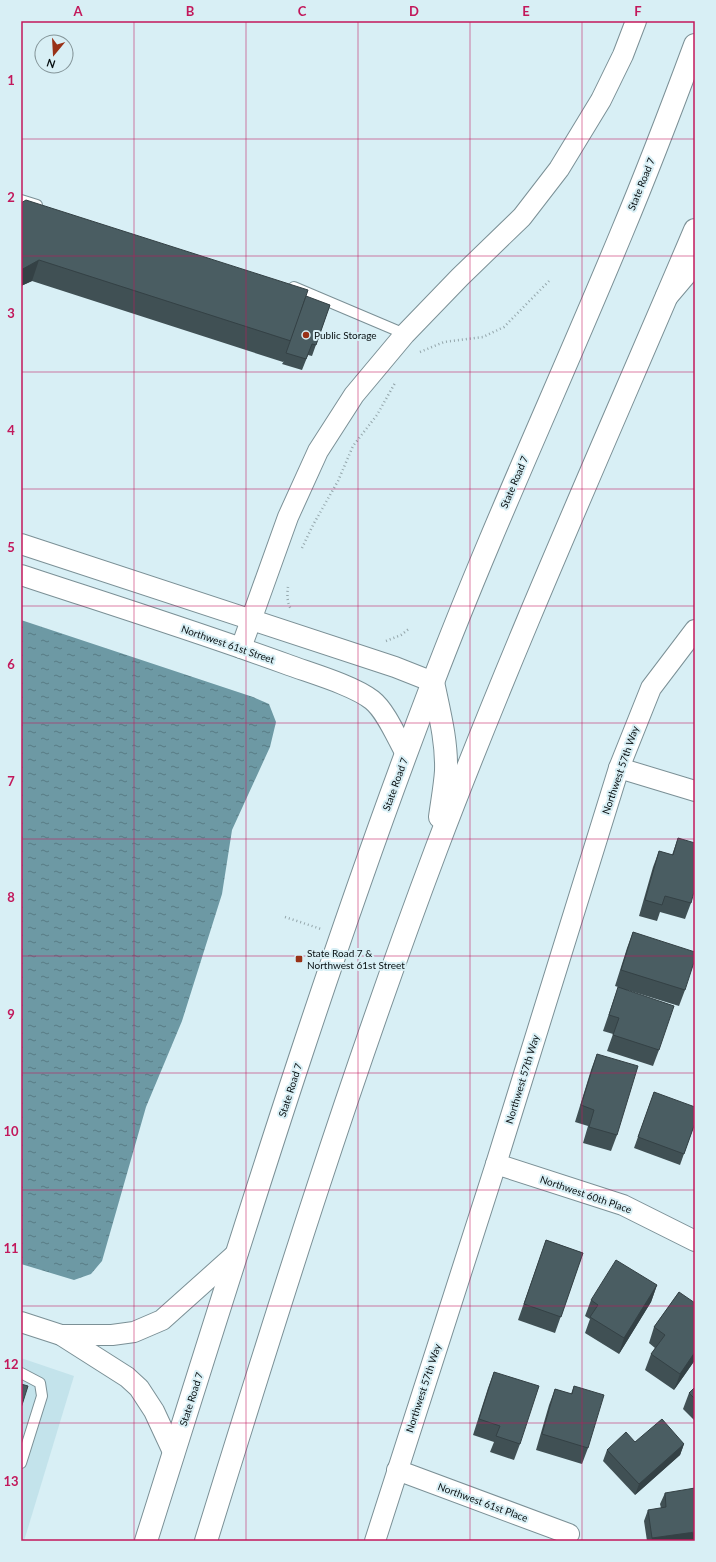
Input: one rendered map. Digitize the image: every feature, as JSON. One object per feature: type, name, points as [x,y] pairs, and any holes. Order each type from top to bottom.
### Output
[{"type":"main road","name":"State Road 7","points":[[146,1541],[296,1068],[406,754],[433,682],[512,488],[622,232],[695,45]]},
{"type":"main road","points":[[206,1541],[275,1317],[350,1087],[437,848],[501,686],[695,230]]},
{"type":"main road","points":[[667,296],[695,263]]},
{"type":"main road","points":[[433,682],[441,722],[446,771],[437,848]]},
{"type":"street","points":[[241,648],[288,517],[318,451],[354,395],[405,334],[460,277],[522,218],[559,169],[601,100],[623,55],[636,21]]},
{"type":"street","points":[[21,544],[395,666],[433,682]]},
{"type":"street","name":"Northwest 61st Street","points":[[21,575],[241,648],[344,685],[364,694],[374,701],[382,712],[406,754]]},
{"type":"street","name":"Northwest 57th Way","points":[[375,1541],[496,1164],[619,768],[651,688],[695,630]]},
{"type":"street","points":[[619,768],[695,791]]},
{"type":"street","name":"Northwest 60th Place","points":[[496,1164],[623,1205],[695,1241]]},
{"type":"street","points":[[61,1335],[112,1335],[134,1332],[162,1320],[238,1252]]},
{"type":"street","points":[[21,1322],[61,1335],[127,1377],[139,1388],[154,1411],[174,1454]]},
{"type":"street","name":"Northwest 61st Place","points":[[397,1470],[569,1534]]},
{"type":"lane","points":[[21,200],[43,207]]},
{"type":"lane","points":[[281,283],[303,290],[405,334]]},
{"type":"lane","points":[[21,1373],[40,1383],[42,1396],[21,1463]]},
{"type":"path","points":[[416,356],[420,352],[444,342],[483,338],[504,327],[549,281]]},
{"type":"path","points":[[301,551],[313,525],[338,481],[353,446],[377,415],[399,376]]},
{"type":"path","points":[[288,585],[287,593],[289,606],[294,612]]},
{"type":"path","points":[[380,642],[401,635],[410,628]]},
{"type":"path","points":[[285,917],[341,936]]},
{"type":"shaded area","points":[[21,1358],[74,1376],[24,1541],[21,1541]]},
{"type":"water","points":[[21,620],[253,697],[269,704],[276,722],[270,747],[232,830],[222,894],[182,1021],[146,1107],[102,1261],[91,1274],[74,1280],[21,1264]]},
{"type":"building","points":[[26,200],[308,290],[291,341],[39,260],[21,270],[21,203]]},
{"type":"building","name":"Public Storage","points":[[306,296],[330,305],[316,345],[312,344],[306,359],[286,353]]},
{"type":"building","points":[[678,838],[695,843],[695,888],[691,903],[665,896],[662,905],[645,900],[659,851],[673,855]]},
{"type":"building","points":[[633,932],[695,952],[695,959],[685,990],[621,970]]},
{"type":"building","points":[[618,987],[674,1006],[659,1050],[613,1035],[619,1018],[609,1015]]},
{"type":"building","points":[[597,1054],[638,1066],[617,1135],[589,1127],[594,1110],[581,1105]]},
{"type":"building","points":[[654,1092],[695,1107],[695,1123],[684,1154],[638,1137]]},
{"type":"building","points":[[546,1240],[583,1253],[561,1317],[524,1304]]},
{"type":"building","points":[[616,1260],[657,1285],[624,1338],[590,1317],[598,1305],[591,1300]]},
{"type":"building","points":[[679,1292],[695,1303],[695,1352],[680,1374],[651,1354],[665,1335],[654,1327]]},
{"type":"building","points":[[494,1372],[539,1386],[520,1444],[496,1436],[500,1426],[479,1419]]},
{"type":"building","points":[[21,1384],[28,1386],[21,1408]]},
{"type":"building","points":[[574,1386],[604,1395],[588,1448],[542,1434],[555,1389],[572,1394]]},
{"type":"building","points":[[695,1387],[695,1399],[689,1393]]},
{"type":"building","points":[[662,1419],[684,1444],[639,1484],[607,1450],[626,1432],[635,1442]]},
{"type":"building","points":[[695,1488],[695,1532],[652,1538],[648,1510],[666,1507],[665,1493]]},
{"type":"place","name":"Public Storage","points":[[306,335]]},
{"type":"place","name":"State Road 7 & Northwest 61st Street","points":[[299,959]]}]
